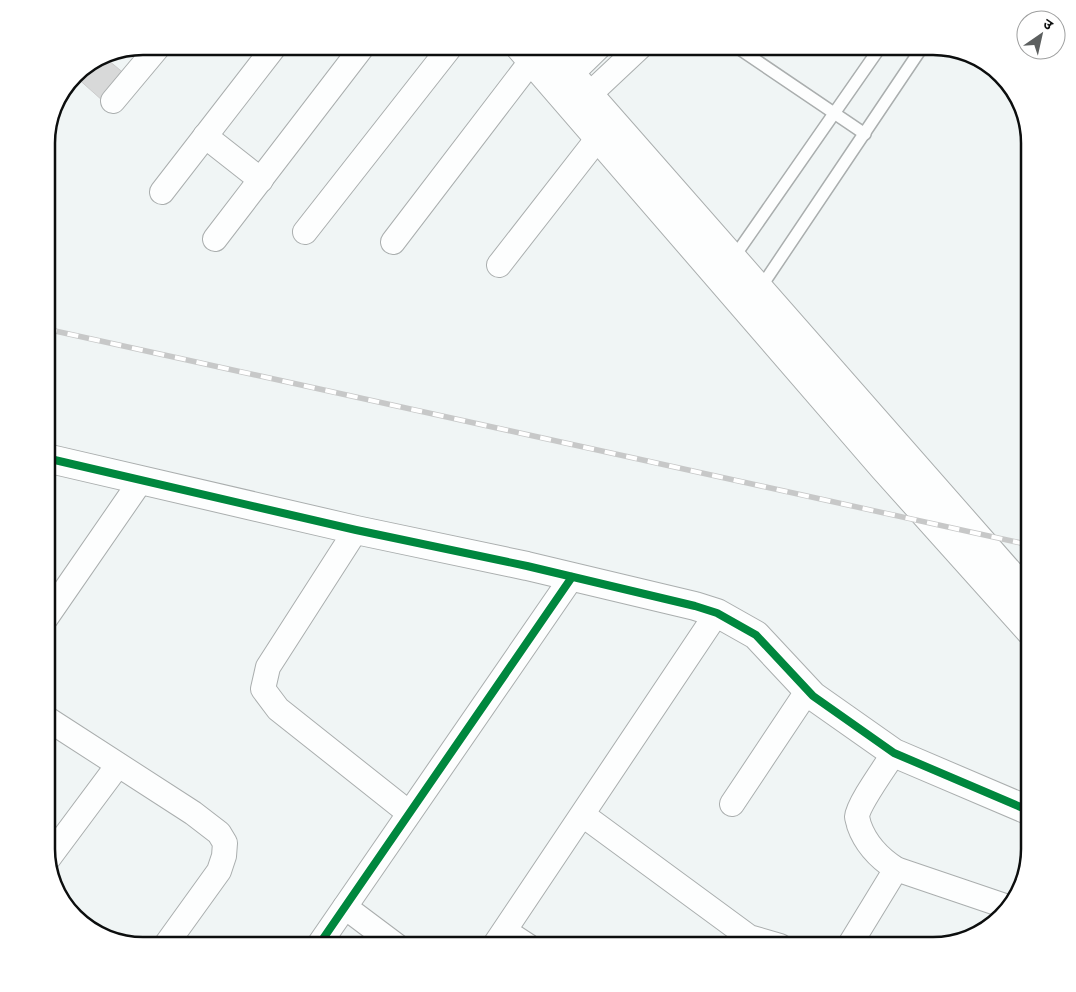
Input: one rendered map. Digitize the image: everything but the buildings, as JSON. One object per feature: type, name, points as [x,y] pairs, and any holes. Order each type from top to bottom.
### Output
[{"type":"main road","points":[[536,55],[581,102],[753,299],[1021,586]]},
{"type":"main road","points":[[581,102],[598,138],[726,268]]},
{"type":"main road","points":[[753,299],[884,466],[1021,621]]},
{"type":"main road","points":[[55,460],[695,606],[717,614],[756,635],[808,690],[894,753],[1021,807]]},
{"type":"street","points":[[114,101],[151,55]]},
{"type":"street","points":[[162,192],[267,55]]},
{"type":"street","points":[[215,239],[356,55]]},
{"type":"street","points":[[305,232],[444,55]]},
{"type":"street","points":[[393,242],[529,55]]},
{"type":"street","points":[[563,82],[591,55]]},
{"type":"street","points":[[581,102],[631,55]]},
{"type":"street","points":[[205,136],[260,180]]},
{"type":"street","points":[[499,265],[598,138]]},
{"type":"street","points":[[55,605],[142,480]]},
{"type":"street","points":[[356,530],[268,667],[263,689],[278,709],[409,813]]},
{"type":"street","points":[[324,937],[572,577]]},
{"type":"street","points":[[501,937],[717,614]]},
{"type":"street","points":[[732,804],[808,690]]},
{"type":"street","points":[[55,724],[193,813],[219,833],[225,843],[224,856],[219,871],[171,937]]},
{"type":"street","points":[[894,753],[862,804],[857,818],[862,834],[869,846],[886,863],[896,869],[1001,905]]},
{"type":"street","points":[[55,850],[118,765]]},
{"type":"street","points":[[583,815],[741,937]]},
{"type":"street","points":[[854,937],[896,869]]},
{"type":"street","points":[[345,907],[385,937]]},
{"type":"lane","points":[[748,55],[865,134]]},
{"type":"lane","points":[[726,268],[875,55]]},
{"type":"lane","points":[[753,299],[917,55]]},
{"type":"railway","points":[[55,331],[1021,543]]},
{"type":"cycle path","points":[[55,460],[356,530],[527,566],[695,606],[717,613],[756,635],[813,696],[894,753],[1021,807]]},
{"type":"cycle path","points":[[324,937],[572,577]]}]
